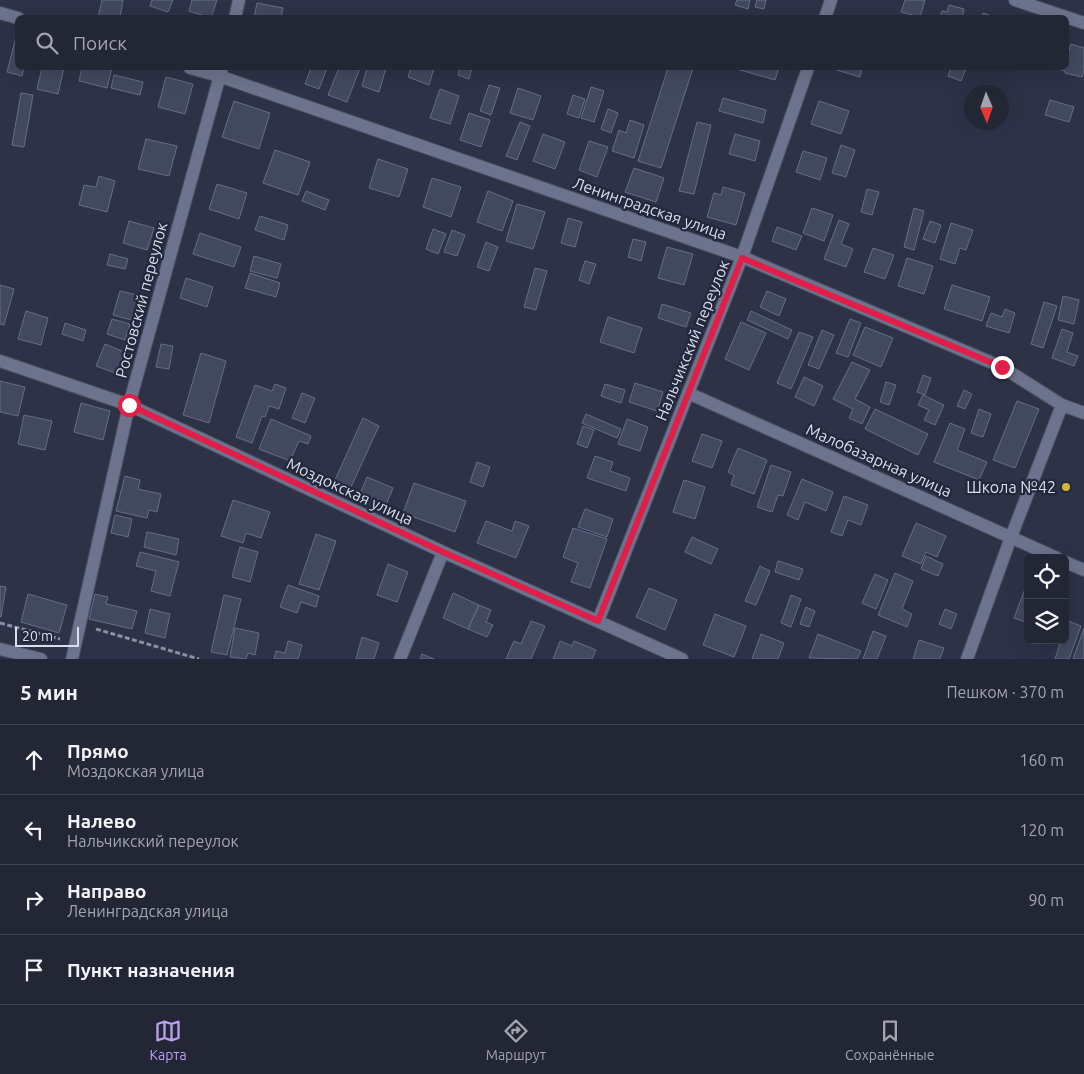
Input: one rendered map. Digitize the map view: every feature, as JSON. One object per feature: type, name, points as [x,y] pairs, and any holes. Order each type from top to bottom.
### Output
[{"type":"street","points":[[236,15],[239,0]]},
{"type":"street","points":[[826,15],[831,0]]},
{"type":"street","points":[[1015,0],[1060,15]]},
{"type":"street","points":[[0,13],[15,17]]},
{"type":"street","points":[[1069,18],[1084,23]]},
{"type":"street","name":"Ленинградская улица","points":[[205,70],[220,72],[742,258],[1002,367],[1062,405],[1084,414]]},
{"type":"street","name":"Нальчикский переулок","points":[[598,621],[742,258],[807,70]]},
{"type":"street","name":"Ростовский переулок","points":[[72,659],[129,405],[220,72]]},
{"type":"street","name":"Моздокская улица","points":[[0,361],[129,405],[443,552],[682,659]]},
{"type":"street","name":"Малобазарная улица","points":[[688,393],[1048,554]]},
{"type":"street","points":[[967,659],[1011,537],[1062,405]]},
{"type":"street","points":[[400,659],[443,552]]},
{"type":"street","points":[[1069,564],[1084,570]]},
{"type":"street","points":[[0,649],[41,659]]},
{"type":"path","points":[[0,623],[65,641]]},
{"type":"path","points":[[80,624],[198,659]]},
{"type":"building","points":[[102,0],[123,0],[120,15],[99,15]]},
{"type":"building","points":[[152,0],[173,0],[168,12],[150,6]]},
{"type":"building","points":[[192,0],[217,0],[212,15],[202,15],[189,11]]},
{"type":"building","points":[[737,0],[750,0],[748,9],[735,5]]},
{"type":"building","points":[[757,0],[766,0],[764,9],[755,7]]},
{"type":"building","points":[[905,0],[925,0],[921,15],[901,12]]},
{"type":"building","points":[[257,3],[283,8],[282,15],[255,15]]},
{"type":"building","points":[[949,5],[964,9],[963,15],[941,15],[942,11],[947,12]]},
{"type":"building","points":[[15,41],[15,70],[24,70],[22,76],[7,72]]},
{"type":"building","points":[[1071,44],[1084,48],[1084,70],[1082,77],[1065,73],[1062,70],[1069,70],[1069,50]]},
{"type":"building","points":[[42,70],[64,70],[58,94],[37,89]]},
{"type":"building","points":[[82,70],[112,70],[107,88],[79,81]]},
{"type":"building","points":[[310,70],[326,70],[319,89],[305,84]]},
{"type":"building","points":[[338,70],[359,70],[347,102],[328,95]]},
{"type":"building","points":[[366,70],[385,70],[379,92],[362,86]]},
{"type":"building","points":[[410,70],[433,70],[429,85],[408,77]]},
{"type":"building","points":[[459,70],[471,70],[469,79],[458,75]]},
{"type":"building","points":[[667,70],[692,70],[661,168],[638,161]]},
{"type":"building","points":[[740,70],[778,70],[775,80]]},
{"type":"building","points":[[837,70],[862,70],[860,77]]},
{"type":"building","points":[[950,70],[965,70],[961,81],[948,76]]},
{"type":"building","points":[[114,75],[143,82],[140,95],[111,88]]},
{"type":"building","points":[[166,77],[193,84],[185,114],[158,107]]},
{"type":"building","points":[[489,85],[500,88],[491,115],[480,111]]},
{"type":"building","points":[[591,87],[604,91],[594,122],[581,118]]},
{"type":"building","points":[[518,88],[541,96],[533,120],[510,113]]},
{"type":"building","points":[[440,89],[459,96],[450,124],[430,118]]},
{"type":"building","points":[[21,93],[33,95],[24,147],[12,145]]},
{"type":"building","points":[[573,95],[585,99],[579,118],[567,114]]},
{"type":"building","points":[[723,98],[766,110],[763,123],[719,111]]},
{"type":"building","points":[[1050,100],[1074,107],[1069,122],[1045,115]]},
{"type":"building","points":[[234,101],[270,113],[259,149],[222,137]]},
{"type":"building","points":[[819,101],[849,111],[841,134],[811,124]]},
{"type":"building","points":[[608,109],[618,113],[611,133],[601,129]]},
{"type":"building","points":[[469,113],[490,120],[481,147],[460,140]]},
{"type":"building","points":[[630,120],[644,125],[634,158],[612,151],[619,130],[626,133]]},
{"type":"building","points":[[520,122],[530,126],[517,160],[506,156]]},
{"type":"building","points":[[697,122],[711,125],[694,194],[679,191]]},
{"type":"building","points":[[543,134],[565,142],[555,169],[533,161]]},
{"type":"building","points":[[735,134],[760,141],[755,161],[729,154]]},
{"type":"building","points":[[146,139],[177,146],[169,176],[138,169]]},
{"type":"building","points":[[589,141],[608,147],[597,177],[579,170]]},
{"type":"building","points":[[841,145],[855,150],[846,177],[832,173]]},
{"type":"building","points":[[275,150],[310,162],[298,195],[263,183]]},
{"type":"building","points":[[803,151],[827,158],[820,180],[796,172]]},
{"type":"building","points":[[378,159],[408,169],[399,197],[369,188]]},
{"type":"building","points":[[634,168],[664,178],[656,202],[625,192]]},
{"type":"building","points":[[99,176],[115,181],[107,212],[79,205],[84,185],[96,187]]},
{"type":"building","points":[[432,178],[461,187],[451,217],[423,207]]},
{"type":"building","points":[[217,184],[247,193],[239,219],[209,209]]},
{"type":"building","points":[[723,187],[745,193],[736,225],[707,217],[714,193],[721,195]]},
{"type":"building","points":[[867,189],[879,192],[872,215],[861,212]]},
{"type":"building","points":[[306,191],[329,200],[325,210],[302,201]]},
{"type":"building","points":[[488,191],[513,201],[502,231],[477,222]]},
{"type":"building","points":[[517,204],[545,212],[533,249],[506,241]]},
{"type":"building","points":[[812,208],[833,215],[824,241],[803,233]]},
{"type":"building","points":[[914,208],[924,211],[914,250],[904,247]]},
{"type":"building","points":[[260,216],[288,225],[284,240],[255,230]]},
{"type":"building","points":[[568,218],[582,222],[575,247],[561,243]]},
{"type":"building","points":[[839,220],[849,224],[841,244],[853,249],[846,267],[824,259]]},
{"type":"building","points":[[129,221],[154,228],[147,250],[123,243]]},
{"type":"building","points":[[930,221],[941,225],[935,243],[923,239]]},
{"type":"building","points":[[951,223],[973,230],[966,250],[960,248],[955,264],[940,259]]},
{"type":"building","points":[[777,227],[802,236],[796,250],[772,241]]},
{"type":"building","points":[[433,229],[446,234],[438,254],[426,249]]},
{"type":"building","points":[[452,230],[465,235],[457,256],[444,252]]},
{"type":"building","points":[[200,233],[241,247],[234,267],[193,254]]},
{"type":"building","points":[[633,239],[646,242],[641,261],[628,257]]},
{"type":"building","points":[[486,242],[498,247],[489,271],[477,267]]},
{"type":"building","points":[[667,247],[693,254],[684,285],[658,278]]},
{"type":"building","points":[[873,248],[894,255],[885,279],[864,272]]},
{"type":"building","points":[[110,254],[128,259],[125,269],[107,265]]},
{"type":"building","points":[[254,256],[281,264],[277,278],[250,271]]},
{"type":"building","points":[[907,258],[933,266],[924,294],[898,286]]},
{"type":"building","points":[[585,261],[596,264],[589,284],[579,280]]},
{"type":"building","points":[[535,268],[547,271],[536,310],[524,307]]},
{"type":"building","points":[[250,273],[280,283],[276,297],[245,288]]},
{"type":"building","points":[[186,278],[213,287],[207,307],[180,298]]},
{"type":"building","points":[[0,285],[14,289],[4,325],[0,324]]},
{"type":"building","points":[[952,285],[990,297],[982,321],[944,309]]},
{"type":"building","points":[[120,291],[141,296],[135,321],[113,315]]},
{"type":"building","points":[[767,291],[786,299],[779,316],[760,307]]},
{"type":"building","points":[[1063,296],[1079,300],[1074,324],[1058,320]]},
{"type":"building","points":[[1044,302],[1057,306],[1043,348],[1031,344]]},
{"type":"building","points":[[662,304],[691,313],[686,327],[658,318]]},
{"type":"building","points":[[1005,309],[1015,313],[1009,333],[986,326],[991,313],[1002,317]]},
{"type":"building","points":[[26,311],[48,318],[41,345],[18,339]]},
{"type":"building","points":[[751,311],[792,330],[788,339],[747,320]]},
{"type":"building","points":[[608,317],[642,328],[634,353],[600,342]]},
{"type":"building","points":[[112,319],[130,324],[125,340],[107,334]]},
{"type":"building","points":[[850,319],[861,323],[848,357],[836,353]]},
{"type":"building","points":[[741,322],[766,333],[749,370],[725,359]]},
{"type":"building","points":[[65,323],[86,330],[83,341],[62,334]]},
{"type":"building","points":[[865,327],[893,338],[881,367],[853,355]]},
{"type":"building","points":[[1062,329],[1073,333],[1067,352],[1078,356],[1074,366],[1052,358]]},
{"type":"building","points":[[822,330],[834,335],[819,369],[808,365]]},
{"type":"building","points":[[799,332],[813,337],[791,389],[777,383]]},
{"type":"building","points":[[105,344],[127,353],[118,374],[96,366]]},
{"type":"building","points":[[161,344],[173,346],[169,369],[156,367]]},
{"type":"building","points":[[201,353],[226,361],[209,423],[183,415]]},
{"type":"building","points":[[852,362],[870,370],[855,399],[870,407],[862,424],[849,418],[853,409],[833,399]]},
{"type":"building","points":[[923,375],[931,378],[925,395],[917,392]]},
{"type":"building","points":[[804,377],[823,386],[814,406],[795,397]]},
{"type":"building","points":[[0,381],[25,387],[18,416],[0,412]]},
{"type":"building","points":[[886,382],[896,385],[889,405],[880,402]]},
{"type":"building","points":[[635,383],[663,392],[657,411],[629,402]]},
{"type":"building","points":[[275,384],[286,388],[279,409],[269,406],[265,417],[262,416],[252,443],[236,437],[255,385],[272,391]]},
{"type":"building","points":[[605,384],[625,390],[621,403],[601,396]]},
{"type":"building","points":[[964,390],[972,394],[965,409],[957,406]]},
{"type":"building","points":[[302,393],[315,398],[305,423],[292,418]]},
{"type":"building","points":[[923,395],[944,405],[935,425],[924,420],[929,410],[918,405]]},
{"type":"building","points":[[1017,401],[1039,409],[1015,468],[993,460]]},
{"type":"building","points":[[81,403],[110,411],[103,440],[74,432]]},
{"type":"building","points":[[875,409],[928,434],[918,455],[865,429]]},
{"type":"building","points":[[979,409],[991,414],[983,437],[971,433]]},
{"type":"building","points":[[586,414],[621,429],[617,438],[582,423]]},
{"type":"building","points":[[24,415],[52,421],[45,450],[18,444]]},
{"type":"building","points":[[363,418],[379,426],[351,487],[335,480]]},
{"type":"building","points":[[271,419],[311,436],[308,444],[299,441],[290,461],[259,449]]},
{"type":"building","points":[[627,419],[648,427],[640,451],[618,444]]},
{"type":"building","points":[[950,423],[965,429],[957,450],[987,462],[979,480],[934,462]]},
{"type":"building","points":[[583,426],[594,430],[587,448],[577,444]]},
{"type":"building","points":[[702,434],[722,441],[712,468],[692,461]]},
{"type":"building","points":[[738,448],[767,460],[754,494],[731,485],[734,475],[728,472]]},
{"type":"building","points":[[595,456],[613,462],[610,471],[630,478],[626,491],[587,478]]},
{"type":"building","points":[[477,462],[490,467],[483,487],[470,482]]},
{"type":"building","points":[[771,465],[791,472],[783,496],[778,495],[772,512],[757,507]]},
{"type":"building","points":[[125,476],[140,480],[138,489],[161,494],[157,512],[149,510],[147,518],[116,511]]},
{"type":"building","points":[[367,477],[393,488],[386,505],[360,494]]},
{"type":"building","points":[[802,479],[833,492],[826,511],[805,502],[798,520],[787,515]]},
{"type":"building","points":[[684,480],[705,487],[695,519],[673,512]]},
{"type":"building","points":[[414,483],[466,501],[455,532],[403,513]]},
{"type":"building","points":[[844,496],[868,505],[861,525],[848,520],[842,536],[831,532]]},
{"type":"building","points":[[233,500],[270,512],[261,538],[246,533],[243,543],[221,536]]},
{"type":"building","points":[[585,509],[613,519],[607,537],[578,527]]},
{"type":"building","points":[[115,515],[132,519],[128,537],[111,533]]},
{"type":"building","points":[[486,521],[512,531],[515,521],[529,526],[516,558],[477,543]]},
{"type":"building","points":[[916,523],[946,536],[937,557],[926,552],[921,564],[902,556]]},
{"type":"building","points":[[573,528],[607,539],[590,588],[571,582],[578,563],[563,557]]},
{"type":"building","points":[[147,532],[179,539],[176,555],[144,547]]},
{"type":"building","points":[[316,534],[336,541],[319,590],[299,584]]},
{"type":"building","points":[[692,537],[718,549],[711,564],[685,552]]},
{"type":"building","points":[[240,547],[258,552],[250,582],[232,577]]},
{"type":"building","points":[[140,552],[179,562],[170,596],[151,591],[156,571],[136,566]]},
{"type":"building","points":[[926,556],[943,564],[938,576],[921,569]]},
{"type":"building","points":[[778,561],[803,569],[799,580],[775,572]]},
{"type":"building","points":[[388,564],[408,572],[397,602],[377,595]]},
{"type":"building","points":[[760,566],[770,571],[756,605],[745,601]]},
{"type":"building","points":[[895,573],[913,581],[902,609],[912,614],[907,627],[878,615]]},
{"type":"building","points":[[875,574],[888,580],[876,609],[862,603]]},
{"type":"building","points":[[288,585],[319,596],[316,607],[301,602],[297,613],[280,607]]},
{"type":"building","points":[[0,586],[6,587],[1,617],[0,617]]},
{"type":"building","points":[[649,588],[677,600],[665,630],[636,617]]},
{"type":"building","points":[[1024,592],[1024,622],[1014,618]]},
{"type":"building","points":[[453,593],[479,605],[468,629],[443,618]]},
{"type":"building","points":[[28,594],[67,605],[59,633],[21,622]]},
{"type":"building","points":[[95,594],[108,597],[106,604],[137,611],[132,629],[89,619]]},
{"type":"building","points":[[224,595],[241,599],[227,655],[211,652]]},
{"type":"building","points":[[791,595],[801,599],[791,627],[781,623]]},
{"type":"building","points":[[479,605],[491,610],[486,622],[493,625],[487,637],[468,629]]},
{"type":"building","points":[[806,607],[815,611],[809,627],[800,624]]},
{"type":"building","points":[[150,609],[170,614],[165,638],[145,633]]},
{"type":"building","points":[[945,609],[957,614],[951,629],[939,624]]},
{"type":"building","points":[[715,614],[746,626],[734,657],[703,645]]},
{"type":"building","points":[[531,621],[545,626],[531,659],[506,659],[514,641],[521,644]]},
{"type":"building","points":[[1069,621],[1081,626],[1069,659],[1055,659],[1060,644],[1069,644]]},
{"type":"building","points":[[235,628],[259,633],[255,655],[248,653],[246,659],[230,657]]},
{"type":"building","points":[[1084,628],[1084,659],[1073,659]]},
{"type":"building","points":[[873,631],[886,636],[877,659],[863,659]]},
{"type":"building","points":[[761,634],[784,643],[778,659],[752,659]]},
{"type":"building","points":[[818,634],[861,651],[857,659],[809,658]]},
{"type":"building","points":[[362,637],[379,643],[374,659],[356,659]]},
{"type":"building","points":[[919,640],[944,648],[940,659],[913,659]]},
{"type":"building","points":[[288,641],[302,645],[298,659],[274,659],[276,651],[285,653]]},
{"type":"building","points":[[560,641],[572,646],[574,641],[596,650],[592,659],[553,659]]},
{"type":"building","points":[[422,654],[434,659],[420,659]]},
{"type":"place","name":"Школа №42","points":[[1066,487]]},
{"type":"route","points":[[129,405],[443,552],[598,621],[742,258],[1002,367]]}]
